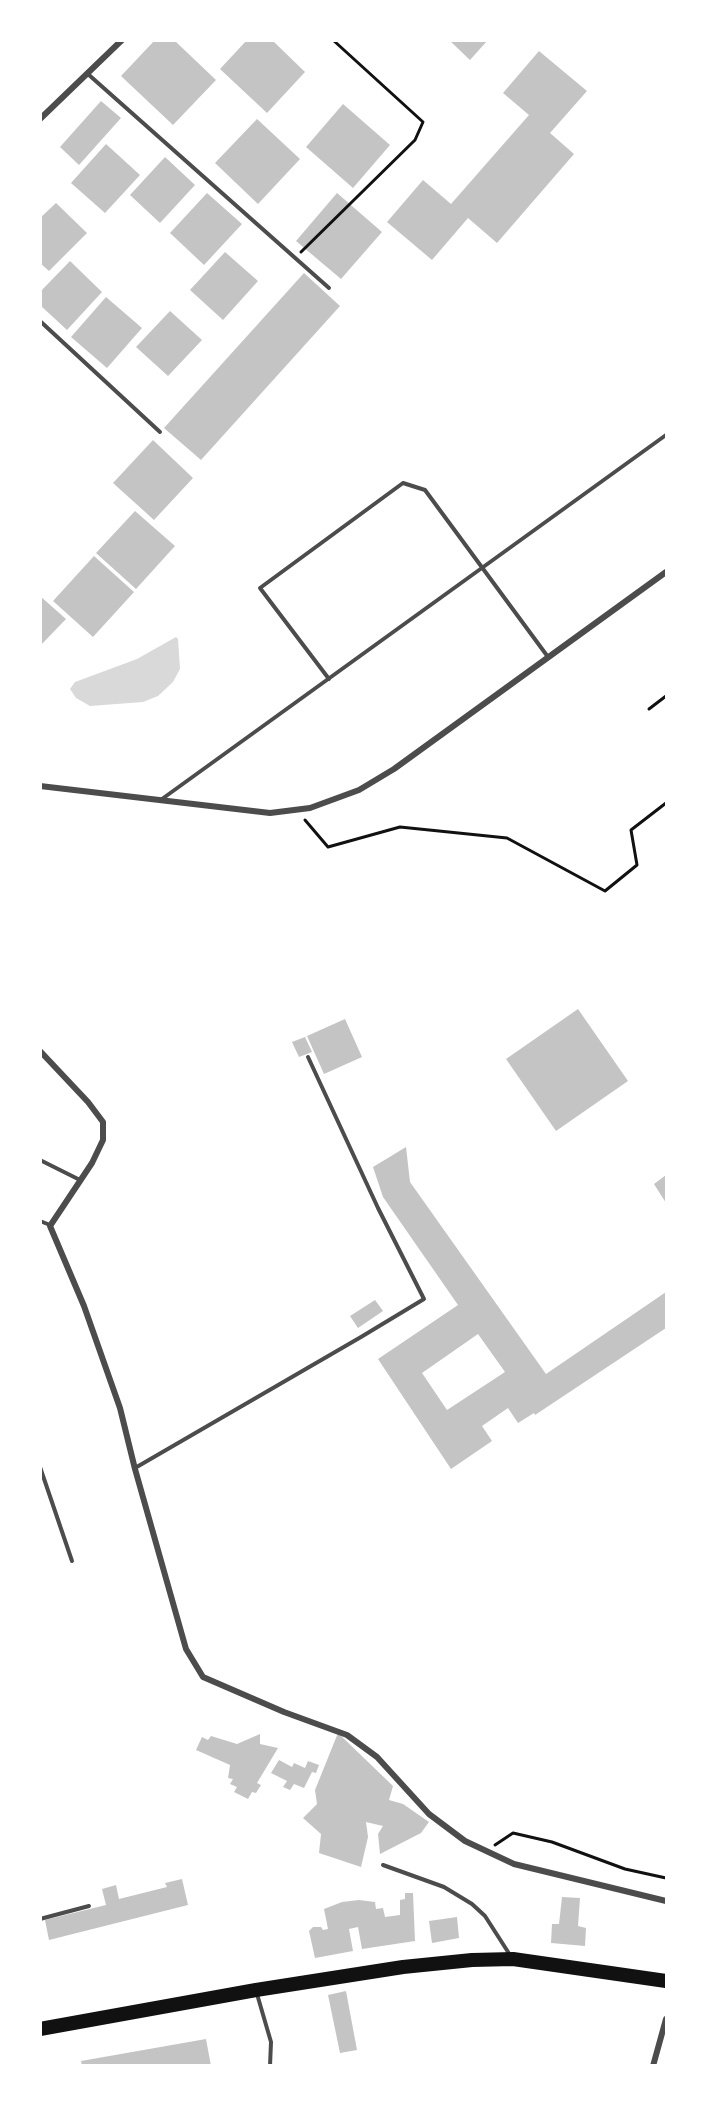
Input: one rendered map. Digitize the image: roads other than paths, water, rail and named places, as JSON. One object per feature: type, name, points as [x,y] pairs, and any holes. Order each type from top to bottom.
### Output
[{"type":"main road","points":[[40,2029],[403,1966],[513,1959],[666,1981]]},
{"type":"street","points":[[40,120],[122,40]]},
{"type":"street","points":[[40,786],[270,813],[310,808],[359,790],[394,769],[666,572]]},
{"type":"street","points":[[40,1051],[88,1102],[103,1122],[103,1140],[92,1163],[50,1226],[84,1306],[120,1408],[186,1649],[203,1677],[284,1712],[346,1735],[376,1757],[429,1814],[465,1841],[514,1864],[666,1900]]},
{"type":"street","points":[[652,2066],[666,2019]]},
{"type":"lane","points":[[88,75],[329,288]]},
{"type":"lane","points":[[40,321],[160,432]]},
{"type":"lane","points":[[162,800],[666,435]]},
{"type":"lane","points":[[329,679],[260,588],[403,483],[425,490],[549,657]]},
{"type":"lane","points":[[135,1469],[424,1299],[378,1208],[308,1058]]},
{"type":"lane","points":[[40,1160],[80,1180]]},
{"type":"lane","points":[[40,1221],[50,1226]]},
{"type":"lane","points":[[40,1467],[72,1561]]},
{"type":"lane","points":[[40,1487],[46,1485]]},
{"type":"lane","points":[[383,1865],[444,1887],[472,1904],[486,1916],[513,1959]]},
{"type":"lane","points":[[40,1919],[89,1906]]},
{"type":"lane","points":[[256,1990],[272,2042],[270,2066]]}]
